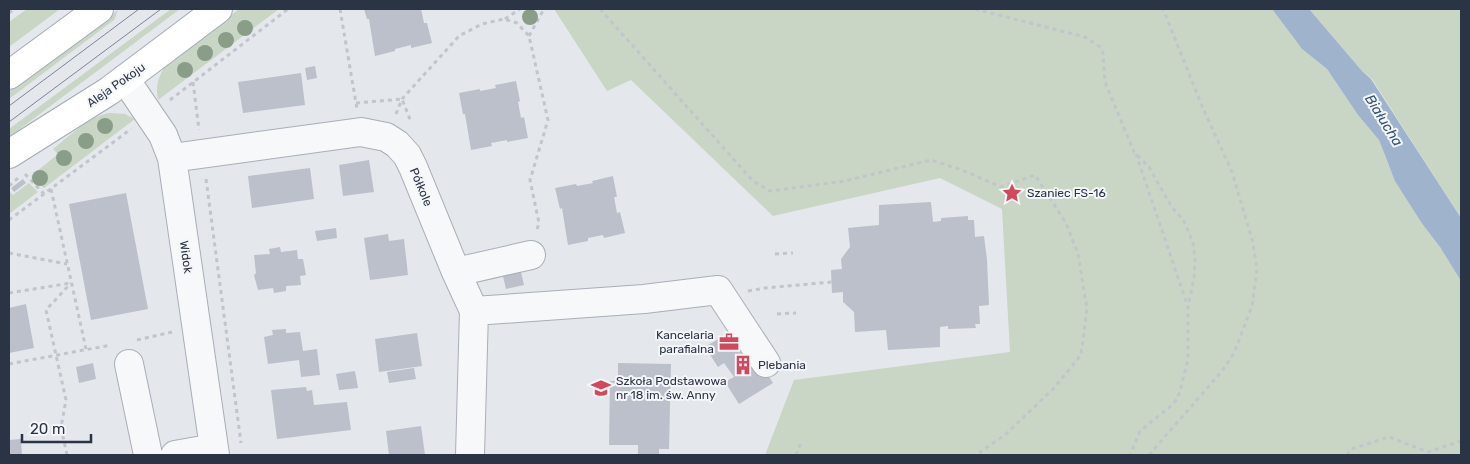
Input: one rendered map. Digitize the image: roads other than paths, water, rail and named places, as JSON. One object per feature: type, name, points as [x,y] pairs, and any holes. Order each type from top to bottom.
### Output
[{"type":"main road","points":[[9,76],[98,9]]},
{"type":"main road","name":"Aleja Pokoju","points":[[17,164],[95,100],[218,9]]},
{"type":"street","name":"Widok","points":[[125,79],[163,136],[172,158],[215,452],[175,455]]},
{"type":"street","name":"Półkole","points":[[172,158],[202,153],[374,135],[397,144],[413,167],[474,311],[470,455]]},
{"type":"street","points":[[456,272],[531,255]]},
{"type":"street","points":[[474,311],[644,300],[718,290],[766,362]]},
{"type":"street","points":[[125,350],[148,455]]},
{"type":"water","name":"Białucha","points":[[1272,9],[1309,9],[1371,79],[1461,218],[1461,281],[1395,181],[1379,140],[1358,115],[1327,69],[1302,49]]},
{"type":"tram line","points":[[9,106],[139,9]]},
{"type":"tram line","points":[[9,122],[161,9]]},
{"type":"place","name":"Szaniec FS-16","points":[[1012,193]]},
{"type":"place","name":"Kancelaria parafialna","points":[[729,342]]},
{"type":"place","name":"Plebania","points":[[743,365]]},
{"type":"place","name":"Szkoła Podstawowa nr 18 im. św. Anny","points":[[601,388]]}]
